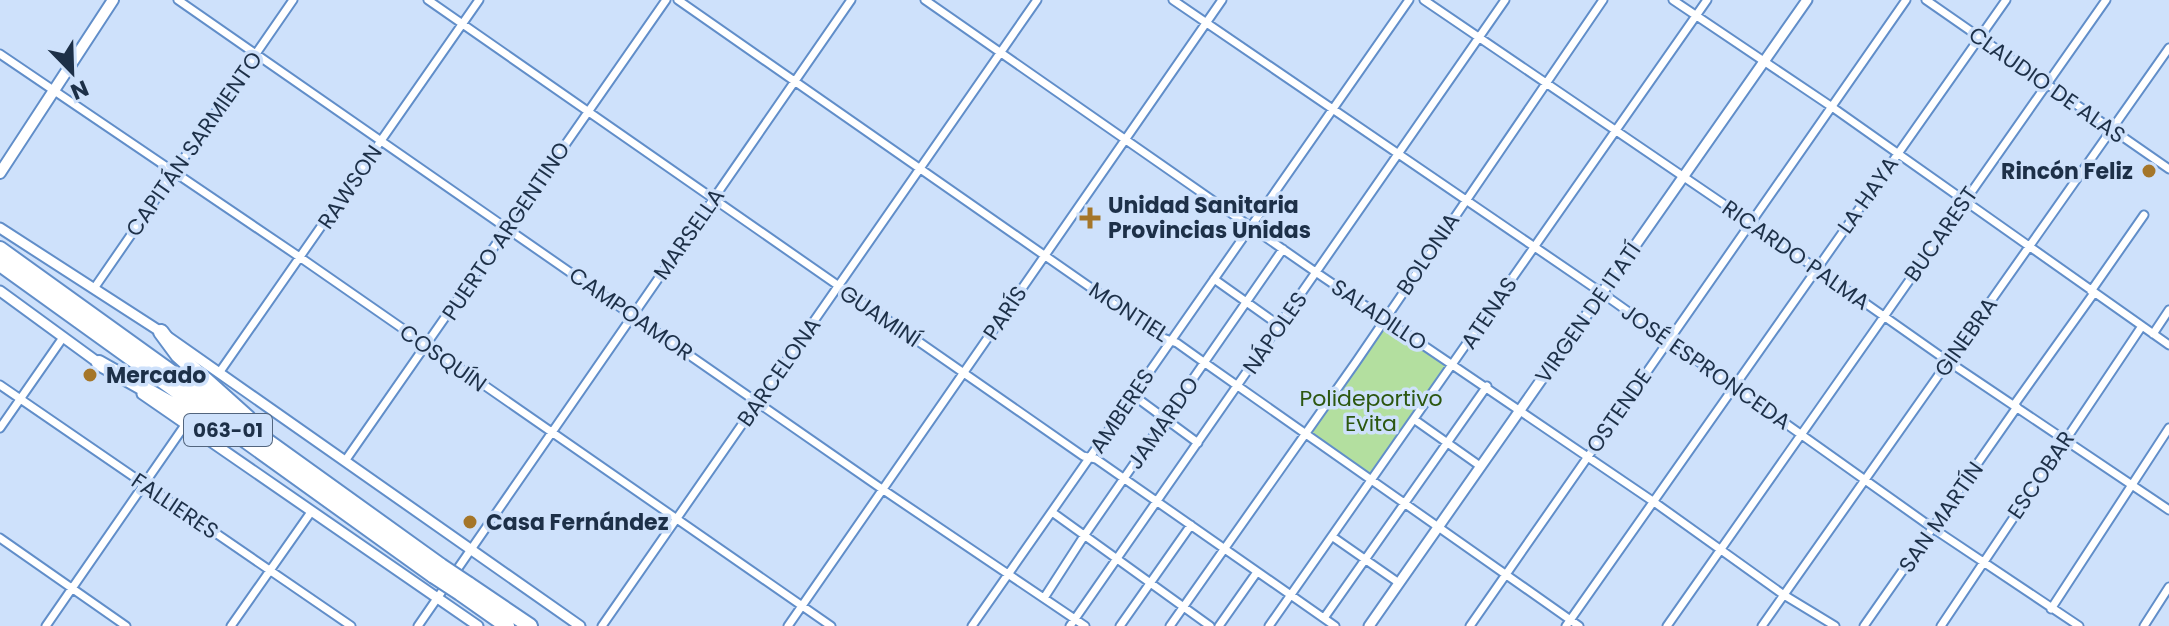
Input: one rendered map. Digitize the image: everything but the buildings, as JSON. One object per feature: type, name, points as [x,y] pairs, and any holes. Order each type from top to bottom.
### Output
[{"type":"highway","name":"063-01","points":[[0,249],[28,278],[321,497],[464,589],[530,626]]},
{"type":"highway","name":"063-01","points":[[0,264],[28,278],[292,459],[438,571]]},
{"type":"highway","points":[[161,332],[178,355],[292,459]]},
{"type":"highway","points":[[99,363],[225,434],[321,497]]},
{"type":"highway","name":"063-01","points":[[464,589],[507,626]]},
{"type":"main road","points":[[0,173],[113,0]]},
{"type":"street","name":"CAMPOAMOR","points":[[178,0],[1044,598],[1072,622],[1085,626]]},
{"type":"street","name":"CAPITÁN SARMIENTO","points":[[95,287],[293,0]]},
{"type":"street","name":"GUAMINÍ","points":[[428,0],[1083,456],[1090,457],[1157,501],[1335,626]]},
{"type":"street","name":"RAWSON","points":[[219,373],[479,0]]},
{"type":"street","name":"PUERTO ARGENTINO","points":[[345,461],[666,0]]},
{"type":"street","name":"MONTIEL","points":[[678,0],[1163,338],[1171,340],[1372,479],[1568,623],[1579,626]]},
{"type":"street","name":"MARSELLA","points":[[418,626],[851,0]]},
{"type":"street","name":"SALADILLO","points":[[925,0],[1317,273],[1487,386],[1784,595],[1835,626]]},
{"type":"street","name":"BARCELONA","points":[[602,626],[1037,0]]},
{"type":"street","name":"JOSÉ ESPRONCEDA","points":[[1173,0],[1602,293],[1934,529],[2076,625]]},
{"type":"street","name":"PARÍS","points":[[788,626],[1222,0]]},
{"type":"street","name":"AMBERES","points":[[972,626],[1409,0]]},
{"type":"street","name":"RICARDO PALMA","points":[[1424,0],[2169,510]]},
{"type":"street","name":"NÁPOLES","points":[[1072,622],[1505,0]]},
{"type":"street","name":"BOLONIA","points":[[1170,626],[1603,0]]},
{"type":"street","points":[[1673,0],[1832,107],[2169,345]]},
{"type":"street","name":"ATENAS","points":[[1269,626],[1707,0]]},
{"type":"street","name":"VIRGEN DE ITATÍ","points":[[1369,626],[1807,0]]},
{"type":"street","name":"OSTENDE","points":[[1470,626],[1906,0]]},
{"type":"street","name":"CLAUDIO DE ALAS","points":[[1926,0],[2110,131],[2169,169]]},
{"type":"street","name":"LA HAYA","points":[[1568,623],[2006,0]]},
{"type":"street","name":"BUCAREST","points":[[1667,626],[2106,0]]},
{"type":"street","name":"GINEBRA","points":[[1762,626],[2169,48]]},
{"type":"street","name":"COSQUÍN","points":[[0,54],[301,258],[831,626]]},
{"type":"street","name":"SAN MARTÍN","points":[[1864,626],[1934,529],[2144,215]]},
{"type":"street","points":[[0,228],[161,332],[580,626]]},
{"type":"street","name":"JAMARDO","points":[[1044,598],[1283,249]]},
{"type":"street","points":[[1214,279],[1280,326]]},
{"type":"street","points":[[0,291],[62,339],[478,626]]},
{"type":"street","points":[[2153,334],[2169,310]]},
{"type":"street","name":"ESCOBAR","points":[[1941,626],[2142,326]]},
{"type":"street","points":[[0,428],[62,339]]},
{"type":"street","name":"FALLIERES","points":[[0,385],[351,626]]},
{"type":"street","points":[[1324,618],[1487,386]]},
{"type":"street","points":[[1133,395],[1198,443]]},
{"type":"street","points":[[1415,420],[1480,466]]},
{"type":"street","points":[[46,626],[185,425]]},
{"type":"street","points":[[2051,609],[2169,428]]},
{"type":"street","points":[[231,626],[311,512]]},
{"type":"street","points":[[1052,512],[1210,626]]},
{"type":"street","points":[[1120,626],[1191,525]]},
{"type":"street","points":[[1333,537],[1399,583]]},
{"type":"street","points":[[0,538],[126,626]]},
{"type":"street","points":[[1219,626],[1257,572]]},
{"type":"street","points":[[2144,626],[2169,587]]},
{"type":"green space","name":"Polideportivo Evita","points":[[1384,319],[1454,364],[1372,479],[1305,434]]},
{"type":"place","name":"Rincón Feliz","points":[[2149,171]]},
{"type":"place","name":"Unidad Sanitaria Provincias Unidas","points":[[1090,218]]},
{"type":"place","name":"Mercado","points":[[90,375]]},
{"type":"place","name":"Casa Fernández","points":[[470,522]]}]
